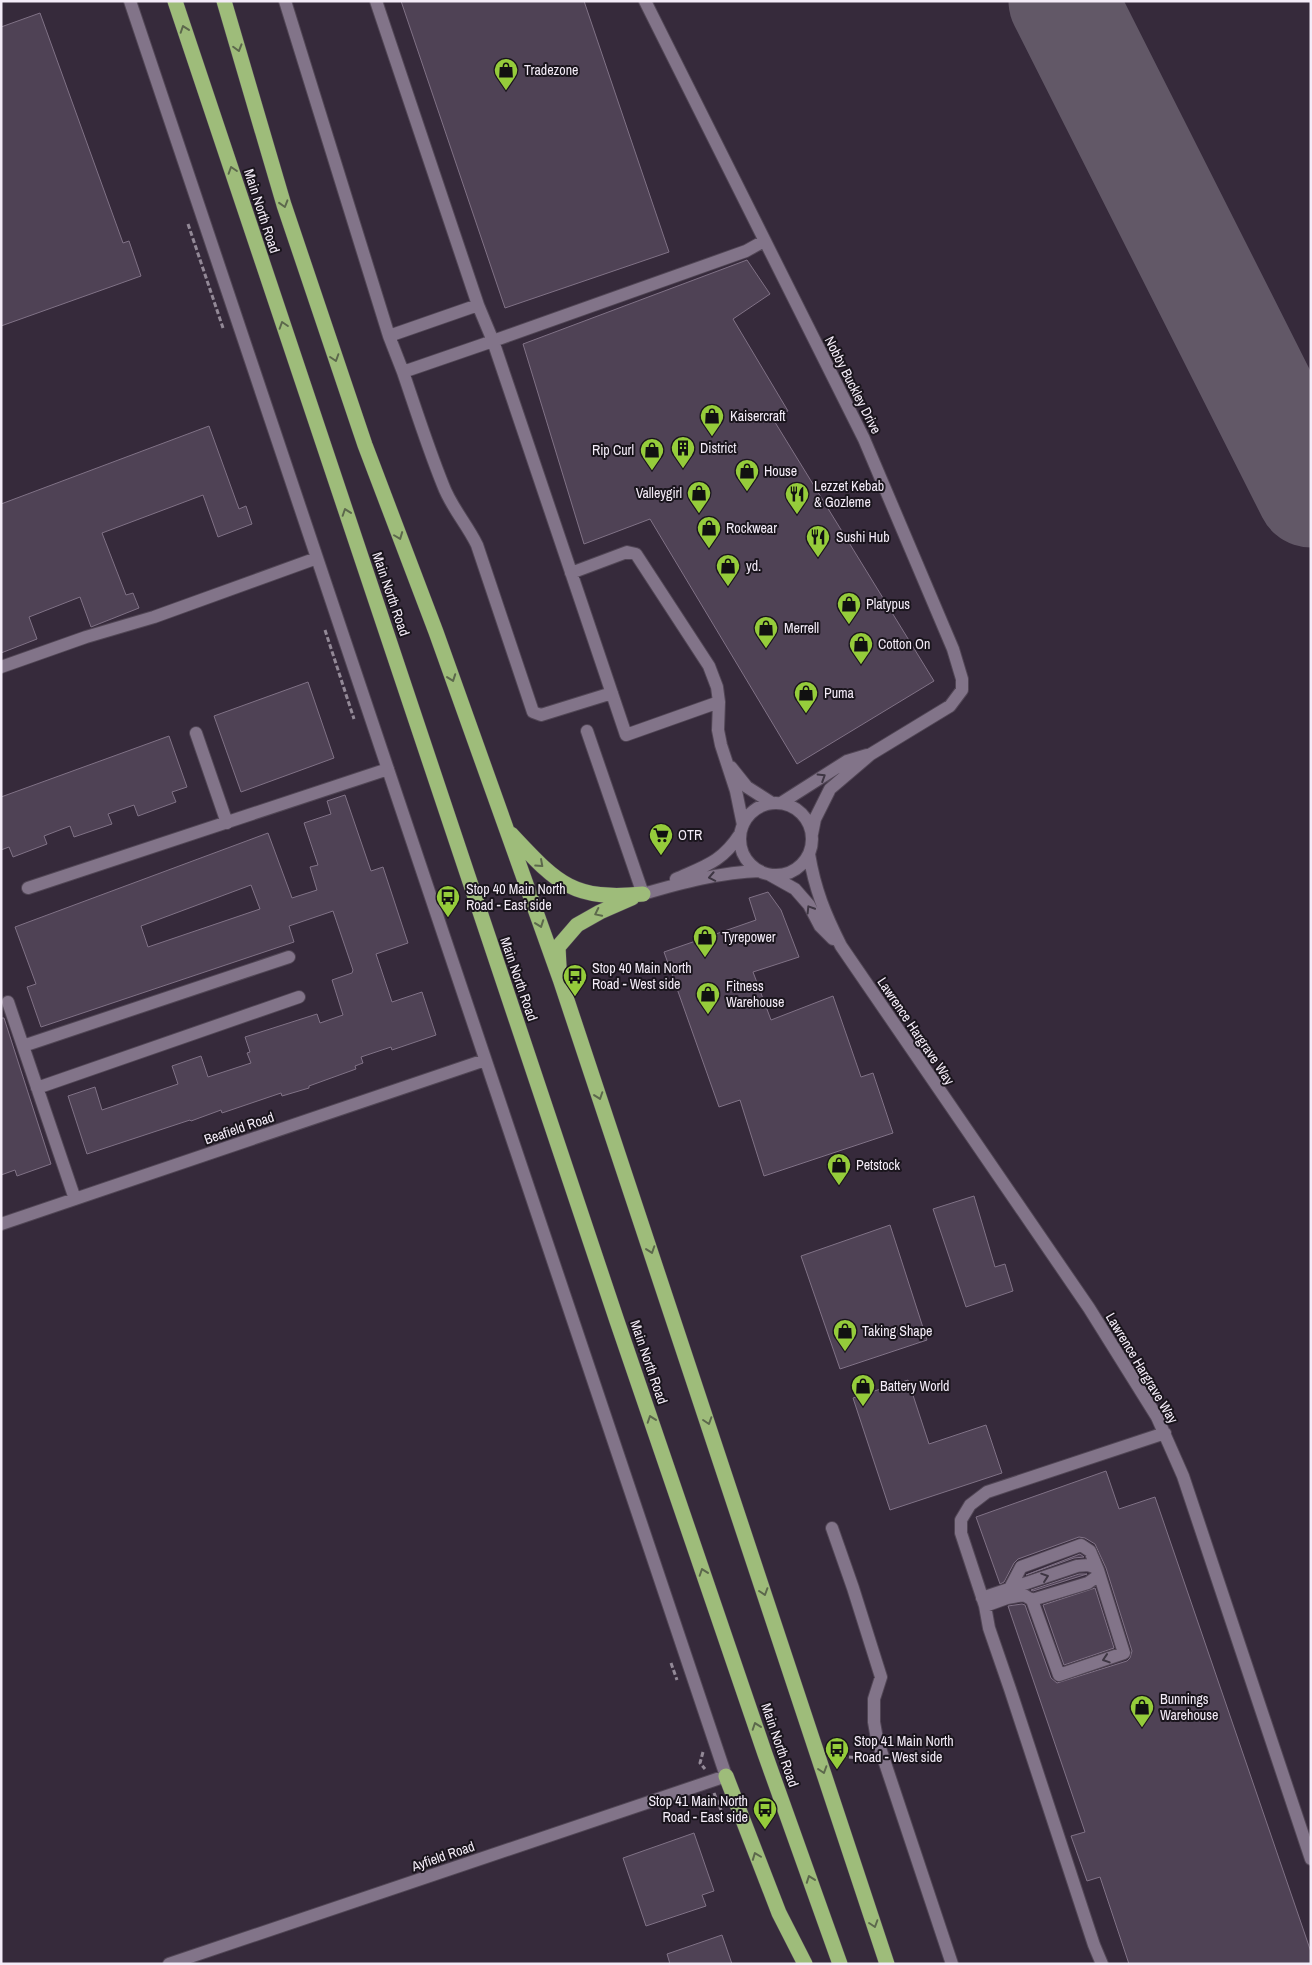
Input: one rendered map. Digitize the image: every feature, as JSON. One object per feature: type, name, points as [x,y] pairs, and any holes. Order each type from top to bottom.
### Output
[{"type":"highway","name":"Main North Road","points":[[175,1],[614,1312],[762,1745],[840,1964]]},
{"type":"highway","name":"Main North Road","points":[[224,1],[284,205],[365,445],[436,632],[560,979],[887,1964]]},
{"type":"highway","points":[[506,829],[532,857],[561,883],[576,890],[606,896],[647,893]]},
{"type":"highway","points":[[560,979],[558,947],[577,925],[600,912],[647,893]]},
{"type":"highway","points":[[726,1776],[776,1905],[805,1964]]},
{"type":"street","points":[[130,1],[726,1776]]},
{"type":"street","points":[[285,1],[389,336],[443,486],[458,514],[471,532],[476,545],[533,712],[541,715],[612,693]]},
{"type":"street","points":[[376,1],[626,735],[719,702]]},
{"type":"street","name":"Nobby Buckley Drive","points":[[645,1],[864,439],[953,649],[962,679],[962,690],[950,706],[872,754],[830,790],[815,819],[812,834]]},
{"type":"street","points":[[403,372],[493,342],[746,251],[764,241]]},
{"type":"street","points":[[389,336],[478,305]]},
{"type":"street","points":[[571,573],[628,552],[636,554],[709,666],[717,687],[719,702],[718,730],[724,759],[736,791],[742,829],[742,852],[753,866],[764,873]]},
{"type":"street","points":[[1,668],[86,637],[154,617],[317,558]]},
{"type":"street","points":[[587,731],[647,893]]},
{"type":"street","points":[[196,733],[227,823]]},
{"type":"street","name":"Nobby Buckley Drive","points":[[776,803],[847,761],[872,754]]},
{"type":"street","points":[[647,893],[710,877],[742,872],[787,873],[796,869],[809,854],[812,834],[805,817],[790,806],[776,803],[747,787],[724,759]]},
{"type":"street","points":[[28,888],[388,769]]},
{"type":"street","points":[[647,893],[719,859],[733,845],[754,810],[776,803]]},
{"type":"street","name":"Lawrence Hargrave Way","points":[[809,854],[820,903],[840,946],[1089,1308],[1165,1433],[1183,1476],[1305,1823],[1311,1859]]},
{"type":"street","name":"Lawrence Hargrave Way","points":[[764,873],[795,889],[808,905],[820,926],[840,946]]},
{"type":"street","points":[[23,1046],[289,957]]},
{"type":"street","points":[[37,1088],[299,997]]},
{"type":"street","points":[[8,1002],[75,1199]]},
{"type":"street","name":"Beafield Road","points":[[1,1224],[486,1060]]},
{"type":"street","points":[[1102,1964],[996,1651],[984,1602],[961,1533],[961,1520],[970,1505],[987,1492],[1165,1433]]},
{"type":"street","points":[[832,1528],[881,1677],[874,1698],[874,1722],[877,1740],[952,1964]]},
{"type":"street","points":[[984,1602],[1024,1595],[1032,1600],[1059,1675],[1124,1653],[1090,1551],[1081,1545],[1021,1567],[1010,1588]]},
{"type":"street","points":[[984,1602],[1010,1588],[1077,1566],[1087,1565],[1098,1573]]},
{"type":"street","points":[[1032,1600],[1088,1583],[1098,1573]]},
{"type":"street","name":"Ayfield Road","points":[[169,1964],[726,1776]]},
{"type":"path","points":[[833,1756],[842,1755],[858,1759],[867,1758],[882,1752]]},
{"type":"building","points":[[401,1],[584,1],[669,252],[505,308]]},
{"type":"building","points":[[40,13],[123,243],[129,241],[141,276],[1,326],[1,27]]},
{"type":"building","name":"District","points":[[747,260],[770,294],[733,319],[788,411],[773,419],[934,681],[797,764],[650,519],[584,544],[523,344]]},
{"type":"building","points":[[209,426],[239,509],[246,506],[252,524],[218,537],[203,495],[102,533],[126,595],[133,593],[139,608],[91,627],[80,597],[29,617],[37,639],[1,653],[1,504]]},
{"type":"building","points":[[308,682],[334,758],[241,792],[214,716]]},
{"type":"building","points":[[169,736],[187,787],[172,792],[176,802],[138,816],[134,805],[108,814],[112,824],[74,837],[70,826],[44,836],[47,844],[13,857],[9,847],[1,850],[1,797]]},
{"type":"building","points":[[345,795],[371,871],[383,867],[408,943],[376,954],[392,1002],[422,992],[436,1035],[392,1050],[391,1047],[361,1057],[363,1063],[355,1066],[356,1069],[309,1086],[309,1088],[282,1096],[281,1093],[222,1113],[221,1110],[87,1154],[68,1096],[95,1087],[102,1110],[178,1084],[172,1066],[201,1056],[208,1077],[251,1063],[247,1053],[250,1052],[245,1037],[317,1014],[320,1023],[343,1015],[332,980],[352,973],[353,970],[333,911],[289,926],[294,942],[41,1027],[27,987],[36,984],[15,927],[268,833],[292,898],[317,890],[310,867],[318,865],[304,823],[331,814],[327,801]],"holes":[[[251,885],[260,909],[148,947],[141,926]]]},
{"type":"building","points":[[768,892],[781,910],[799,957],[753,972],[771,1020],[833,996],[861,1077],[873,1073],[893,1133],[764,1176],[740,1100],[719,1107],[664,952],[756,920],[749,898]]},
{"type":"building","points":[[1,1018],[4,1018],[51,1164],[17,1176],[15,1170],[1,1175]]},
{"type":"building","points":[[974,1196],[995,1267],[1005,1264],[1013,1291],[966,1307],[933,1209]]},
{"type":"building","points":[[890,1225],[927,1340],[840,1369],[801,1256]]},
{"type":"building","points":[[908,1380],[929,1444],[986,1425],[1002,1473],[890,1510],[853,1398]]},
{"type":"building","name":"Bunnings Warehouse","points":[[1106,1471],[1119,1509],[1155,1497],[1311,1952],[1311,1964],[1129,1964],[1100,1877],[1087,1881],[1071,1836],[1085,1832],[1008,1606],[1025,1605],[1051,1678],[1057,1683],[1127,1661],[1132,1651],[1106,1568],[1095,1544],[1079,1537],[1018,1559],[1004,1582],[1000,1584],[976,1517]]},
{"type":"building","points":[[1080,1554],[1084,1557],[1074,1558],[1026,1575]]},
{"type":"building","points":[[1079,1574],[1087,1574],[1033,1591],[1031,1590]]},
{"type":"building","points":[[1095,1588],[1114,1648],[1064,1665],[1043,1605]]},
{"type":"building","points":[[694,1833],[714,1891],[702,1895],[706,1906],[646,1926],[623,1858]]},
{"type":"building","points":[[722,1935],[732,1964],[670,1964],[667,1954]]},
{"type":"runway","points":[[1063,1],[1311,493]]},
{"type":"place","name":"Tradezone","points":[[506,91]]},
{"type":"place","name":"Kaisercraft","points":[[712,437]]},
{"type":"place","name":"District","points":[[683,469]]},
{"type":"place","name":"Rip Curl","points":[[652,471]]},
{"type":"place","name":"House","points":[[747,492]]},
{"type":"place","name":"Valleygirl","points":[[699,514]]},
{"type":"place","name":"Lezzet Kebab & Gozleme","points":[[797,515]]},
{"type":"place","name":"Rockwear","points":[[709,549]]},
{"type":"place","name":"Sushi Hub","points":[[818,558]]},
{"type":"place","name":"yd.","points":[[728,587]]},
{"type":"place","name":"Platypus","points":[[849,625]]},
{"type":"place","name":"Merrell","points":[[766,649]]},
{"type":"place","name":"Cotton On","points":[[861,665]]},
{"type":"place","name":"Puma","points":[[806,714]]},
{"type":"place","name":"OTR","points":[[661,856]]},
{"type":"place","name":"Stop 40 Main North Road - East side","points":[[448,918]]},
{"type":"place","name":"Tyrepower","points":[[705,958]]},
{"type":"place","name":"Stop 40 Main North Road - West side","points":[[575,997]]},
{"type":"place","name":"Fitness Warehouse","points":[[708,1015]]},
{"type":"place","name":"Petstock","points":[[839,1186]]},
{"type":"place","name":"Taking Shape","points":[[845,1352]]},
{"type":"place","name":"Battery World","points":[[863,1407]]},
{"type":"place","name":"Bunnings Warehouse","points":[[1142,1728]]},
{"type":"place","name":"Stop 41 Main North Road - West side","points":[[837,1770]]},
{"type":"place","name":"Stop 41 Main North Road - East side","points":[[765,1830]]}]
